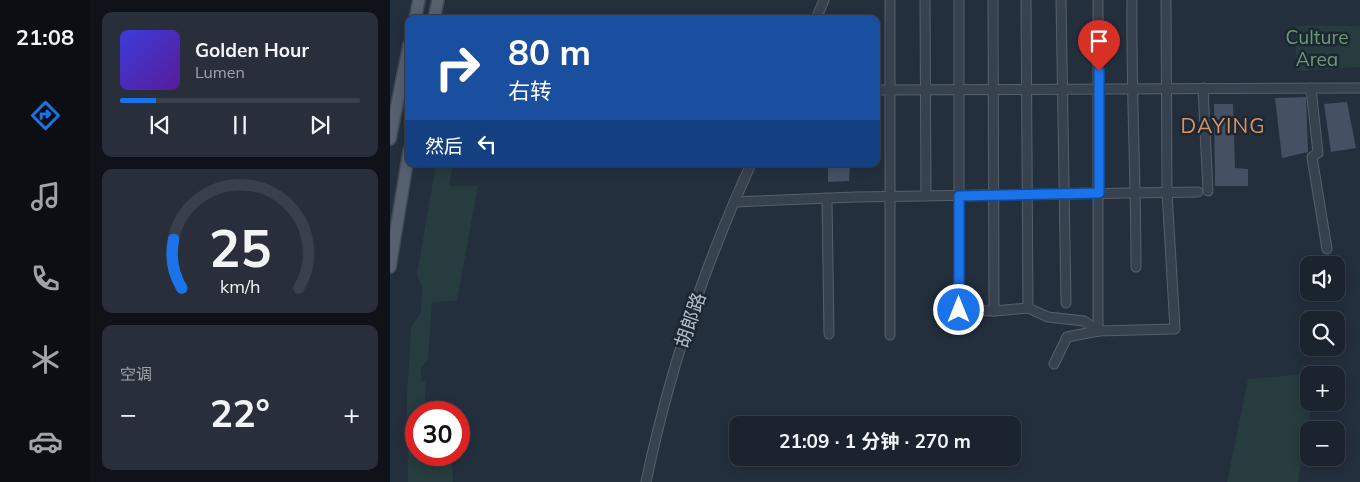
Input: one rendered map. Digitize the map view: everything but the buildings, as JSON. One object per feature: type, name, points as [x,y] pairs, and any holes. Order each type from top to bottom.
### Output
[{"type":"main road","points":[[416,15],[419,0]]},
{"type":"main road","points":[[435,15],[438,0]]},
{"type":"main road","points":[[390,139],[405,65]]},
{"type":"main road","points":[[390,267],[406,167]]},
{"type":"street","points":[[818,15],[824,0]]},
{"type":"street","points":[[890,0],[888,90],[890,335]]},
{"type":"street","points":[[925,0],[926,196]]},
{"type":"street","points":[[959,0],[959,310],[994,311],[1028,308],[1048,317],[1084,321],[1098,331]]},
{"type":"street","points":[[993,0],[994,311]]},
{"type":"street","points":[[1026,0],[1028,308]]},
{"type":"street","points":[[1061,0],[1066,304]]},
{"type":"street","points":[[1098,0],[1098,331]]},
{"type":"street","points":[[1132,0],[1131,88],[1136,192],[1136,267]]},
{"type":"street","points":[[1054,364],[1067,337],[1098,331],[1175,329],[1167,192],[1168,88],[1166,0]]},
{"type":"street","points":[[734,202],[828,198],[1203,191],[1203,88]]},
{"type":"street","points":[[1311,88],[1318,153],[1312,157],[1327,249]]},
{"type":"street","points":[[880,90],[1360,88]]},
{"type":"street","name":"胡郎路","points":[[646,482],[672,374],[690,316],[734,202],[750,167]]},
{"type":"street","points":[[828,198],[829,334]]},
{"type":"green space","name":"Culture Area","points":[[1296,26],[1360,26],[1360,67],[1296,71]]},
{"type":"green space","points":[[435,167],[452,167],[449,186],[478,186],[457,300],[432,303],[428,359],[421,368],[421,381],[426,381],[425,401],[407,401],[411,327],[421,313],[422,287],[417,275]]},
{"type":"green space","points":[[1300,375],[1300,411],[1311,411],[1309,421],[1300,421],[1301,466],[1298,482],[1227,482],[1248,379]]},
{"type":"green space","points":[[408,466],[452,466],[453,482],[408,482]]},
{"type":"district","name":"DAYING","points":[[1223,126]]},
{"type":"route","points":[[959,310],[959,196],[1099,193],[1099,71]]}]
